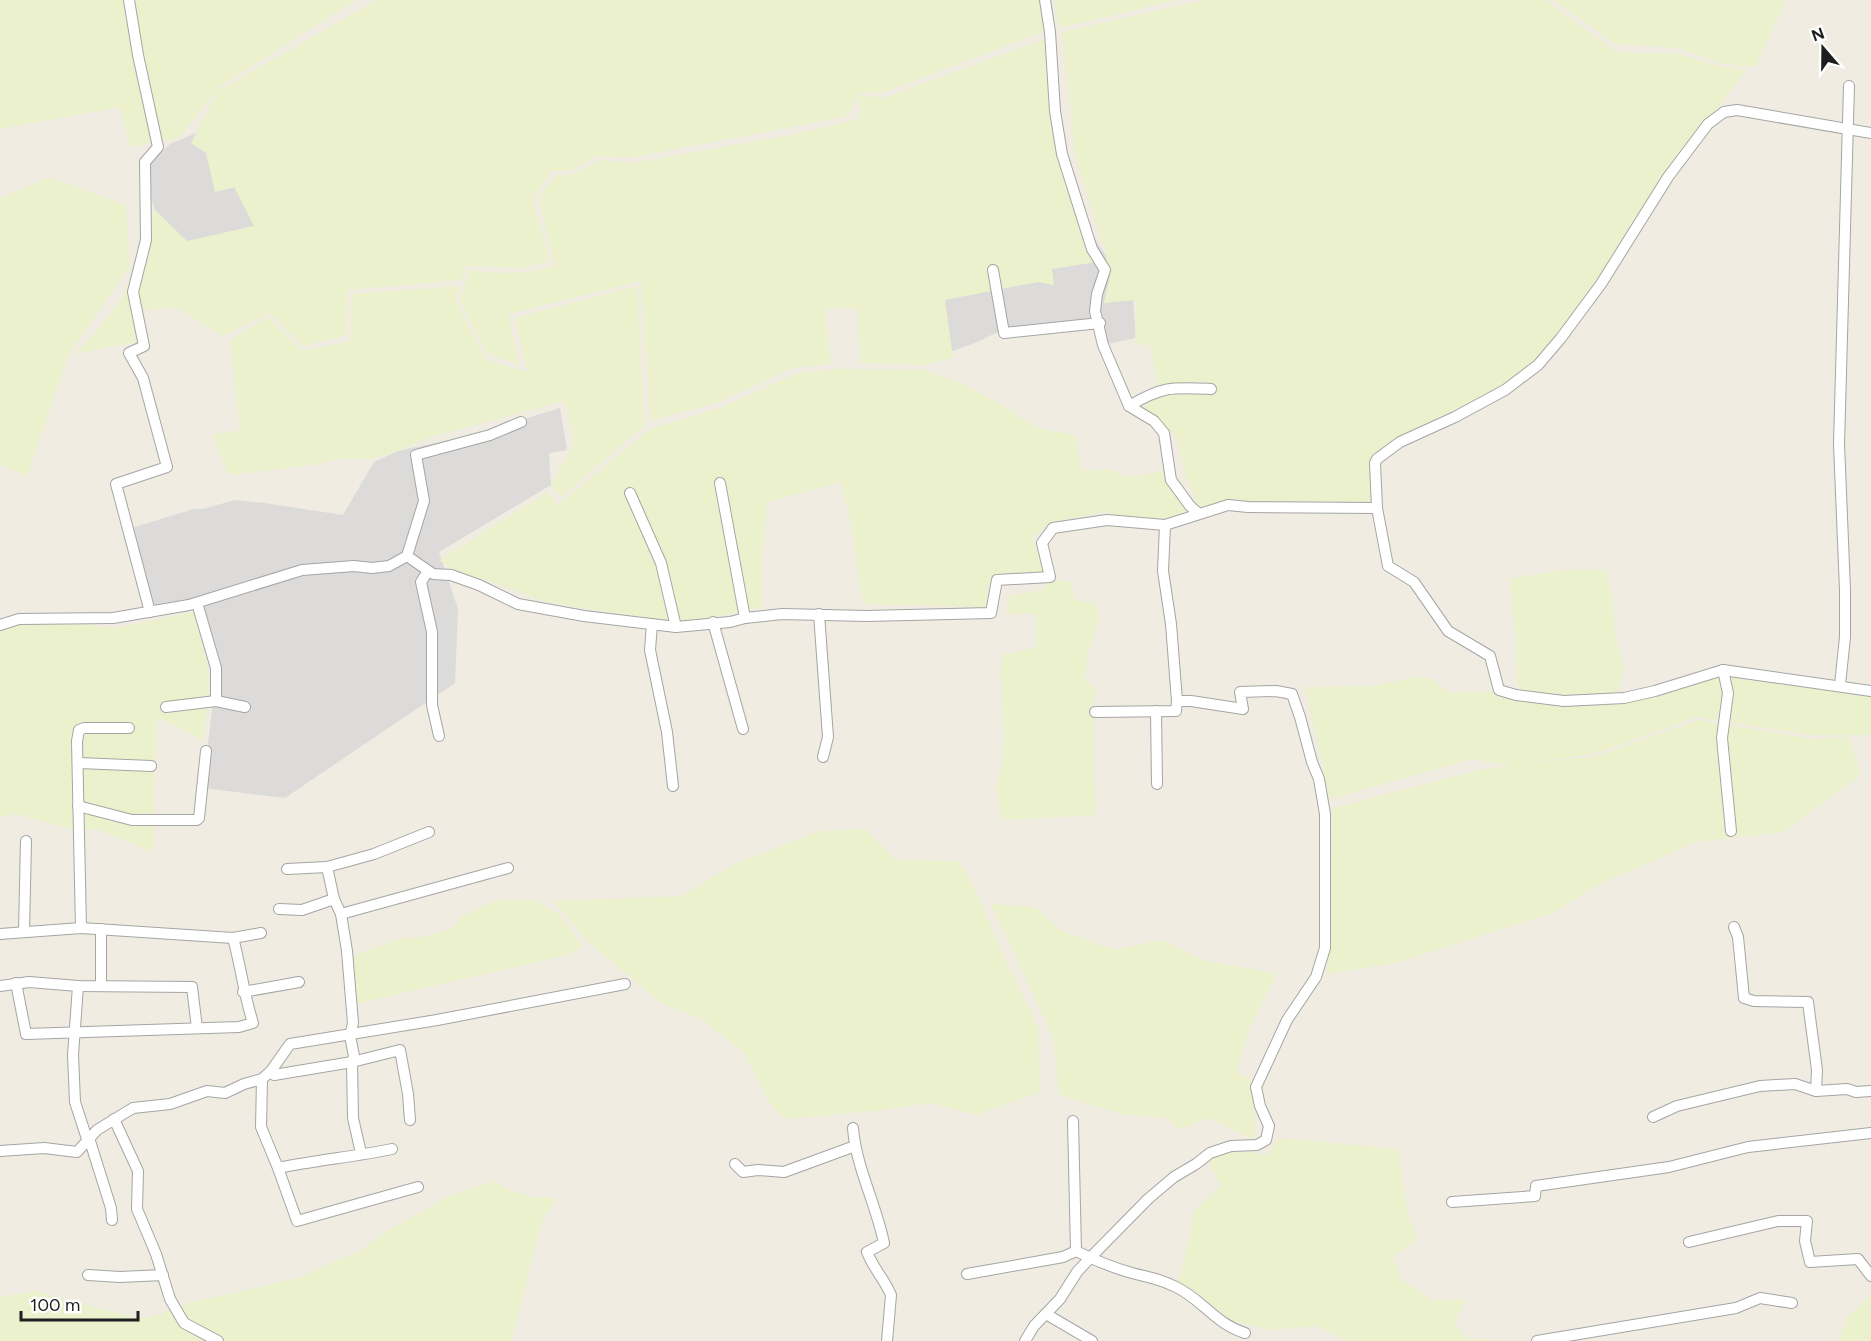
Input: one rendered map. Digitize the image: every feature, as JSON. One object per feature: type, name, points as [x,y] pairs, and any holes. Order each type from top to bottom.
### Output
[{"type":"street","points":[[129,0],[138,55],[158,147],[145,162],[146,240],[133,292],[144,346],[129,353],[143,378],[167,467],[116,484],[150,612]]},
{"type":"street","points":[[1045,0],[1050,32],[1055,111],[1062,154],[1092,249],[1105,270],[1097,294],[1095,311],[1100,323],[1103,345],[1129,406],[1154,421],[1164,433],[1171,480],[1198,513]]},
{"type":"street","points":[[1840,685],[1845,637],[1845,590],[1839,432],[1850,86]]},
{"type":"street","points":[[1871,133],[1737,110],[1724,112],[1708,124],[1668,177],[1601,284],[1538,366],[1505,390],[1455,417],[1400,442],[1375,463],[1377,508],[1388,566],[1414,582],[1448,631],[1490,656],[1499,690],[1516,695],[1564,701],[1624,698],[1723,670],[1871,691]]},
{"type":"street","points":[[993,270],[1004,333],[1100,323]]},
{"type":"street","points":[[1129,406],[1152,392],[1167,389],[1212,389]]},
{"type":"street","points":[[0,625],[19,619],[113,618],[197,603],[302,570],[389,566],[407,556],[424,501],[416,455],[490,435],[521,422]]},
{"type":"street","points":[[720,483],[745,618]]},
{"type":"street","points":[[630,492],[661,563],[676,627]]},
{"type":"street","points":[[407,556],[433,574],[451,575],[479,585],[518,604],[584,616],[676,627],[782,614],[963,615],[991,613],[997,580],[1050,577],[1042,543],[1053,528],[1107,520],[1165,525],[1228,505],[1377,508]]},
{"type":"street","points":[[1095,712],[1176,711],[1171,624],[1163,571],[1165,525]]},
{"type":"street","points":[[428,571],[421,582],[432,632],[432,705],[439,736]]},
{"type":"street","points":[[197,603],[216,668],[216,702]]},
{"type":"street","points":[[819,614],[828,736],[824,757]]},
{"type":"street","points":[[713,622],[743,729]]},
{"type":"street","points":[[652,624],[650,650],[667,732],[673,786]]},
{"type":"street","points":[[1723,670],[1728,693],[1722,738],[1731,831]]},
{"type":"street","points":[[1024,1341],[1034,1326],[1060,1299],[1077,1272],[1148,1199],[1174,1177],[1210,1153],[1230,1146],[1257,1145],[1266,1140],[1269,1126],[1260,1106],[1256,1087],[1287,1020],[1316,977],[1325,948],[1325,814],[1319,779],[1292,694],[1252,690],[1240,692],[1243,709],[1177,701]]},
{"type":"street","points":[[166,707],[216,702],[245,707]]},
{"type":"street","points":[[1156,711],[1157,784]]},
{"type":"street","points":[[81,927],[77,741],[79,730],[129,728]]},
{"type":"street","points":[[78,806],[132,820],[197,820],[206,751]]},
{"type":"street","points":[[79,763],[151,766]]},
{"type":"street","points":[[287,869],[327,867],[374,854],[429,832]]},
{"type":"street","points":[[24,931],[26,841]]},
{"type":"street","points":[[327,867],[334,899],[341,914],[351,1002],[350,1036],[354,1056],[352,1062],[353,1118],[361,1153]]},
{"type":"street","points":[[341,914],[508,868]]},
{"type":"street","points":[[279,909],[302,910],[334,899]]},
{"type":"street","points":[[0,934],[81,927],[234,938],[261,933]]},
{"type":"street","points":[[1734,927],[1738,937],[1744,998],[1754,1001],[1804,1001],[1810,1005],[1816,1091]]},
{"type":"street","points":[[101,928],[101,986]]},
{"type":"street","points":[[16,982],[26,1034],[239,1027],[253,1023],[243,992],[241,968],[234,938]]},
{"type":"street","points":[[0,986],[16,982],[78,986],[192,987],[196,1028]]},
{"type":"street","points":[[243,992],[299,982]]},
{"type":"street","points":[[0,1151],[44,1148],[77,1152],[88,1139],[133,1108],[170,1104],[207,1091],[225,1094],[244,1084],[262,1079],[271,1071],[291,1044],[437,1020],[625,984]]},
{"type":"street","points":[[78,986],[75,1102],[111,1208],[112,1220]]},
{"type":"street","points":[[271,1071],[274,1076],[352,1062],[400,1050],[410,1120]]},
{"type":"street","points":[[262,1079],[261,1127],[297,1221],[418,1187]]},
{"type":"street","points":[[1653,1117],[1677,1106],[1761,1086],[1795,1084],[1816,1091],[1847,1089],[1856,1092],[1871,1091]]},
{"type":"street","points":[[114,1119],[138,1171],[137,1209],[156,1254],[170,1299],[184,1323],[218,1341]]},
{"type":"street","points":[[1073,1120],[1077,1251]]},
{"type":"street","points":[[853,1128],[855,1146],[878,1216],[884,1243],[867,1252],[872,1266],[889,1288],[891,1295],[887,1341]]},
{"type":"street","points":[[1452,1202],[1535,1196],[1536,1185],[1669,1167],[1748,1146],[1871,1133]]},
{"type":"street","points":[[735,1164],[743,1172],[758,1170],[784,1172],[855,1146]]},
{"type":"street","points":[[278,1168],[392,1149]]},
{"type":"street","points":[[1689,1242],[1778,1221],[1807,1221],[1805,1241],[1810,1262],[1858,1259],[1871,1276]]},
{"type":"street","points":[[1077,1251],[1131,1273],[1159,1278],[1184,1291],[1212,1316],[1230,1328],[1245,1332]]},
{"type":"street","points":[[967,1274],[1063,1257],[1077,1251]]},
{"type":"street","points":[[88,1275],[120,1277],[163,1275]]},
{"type":"street","points":[[1537,1341],[1736,1308],[1760,1298],[1792,1303]]},
{"type":"street","points":[[1046,1314],[1092,1341]]},
{"type":"shaded area","points":[[196,133],[212,151],[223,190],[245,185],[254,226],[187,242],[155,210],[143,170],[170,144]]},
{"type":"shaded area","points":[[1087,226],[1133,298],[1136,338],[1103,345],[1096,320],[1006,328],[940,356],[939,288]]},
{"type":"shaded area","points":[[560,408],[567,450],[549,453],[551,485],[439,552],[458,609],[455,683],[285,798],[203,788],[216,674],[200,601],[151,611],[129,529],[193,509],[203,509],[235,500],[343,515],[374,462],[398,451],[475,434]]},
{"type":"green space","points":[[0,0],[356,0],[223,84],[178,138],[130,147],[120,107],[0,129]]},
{"type":"green space","points":[[377,0],[1044,0],[1050,29],[882,93],[860,92],[848,116],[630,158],[598,156],[570,171],[552,171],[533,198],[550,262],[522,268],[466,266],[462,280],[347,290],[346,335],[302,346],[270,313],[222,336],[176,307],[139,311],[143,341],[75,354],[122,299],[155,210],[187,241],[254,226],[234,187],[215,192],[206,153],[191,143],[218,91]]},
{"type":"green space","points":[[1054,0],[1177,0],[1060,28]]},
{"type":"green space","points":[[1205,0],[1545,0],[1617,52],[1679,54],[1721,67],[1746,70],[1669,172],[1550,360],[1479,403],[1403,436],[1368,466],[1374,503],[1223,503],[1201,513],[1185,475],[1176,435],[1140,411],[1159,394],[1150,345],[1135,344],[1136,300],[1104,303],[1110,276],[1105,251],[1075,155],[1062,32]]},
{"type":"green space","points":[[1554,0],[1786,0],[1755,67],[1722,64],[1679,48],[1615,44]]},
{"type":"green space","points":[[1050,37],[1059,148],[1097,262],[1052,269],[1054,285],[1038,282],[945,300],[953,357],[926,365],[861,363],[857,308],[825,308],[831,364],[792,368],[717,403],[650,421],[641,281],[508,314],[520,365],[488,354],[459,300],[470,270],[495,273],[528,272],[555,266],[538,197],[556,175],[572,175],[601,160],[632,163],[786,136],[859,119],[859,95],[884,98]]},
{"type":"green space","points":[[49,177],[126,205],[130,266],[68,356],[27,476],[0,465],[0,198]]},
{"type":"green space","points":[[461,286],[454,298],[486,360],[527,372],[515,318],[637,286],[645,425],[561,498],[551,485],[574,443],[565,401],[427,438],[398,451],[371,459],[336,459],[318,464],[229,475],[212,435],[240,430],[230,340],[268,317],[302,351],[350,341],[351,294]]},
{"type":"green space","points":[[835,369],[925,370],[965,385],[1002,405],[1037,428],[1075,435],[1082,470],[1115,470],[1125,478],[1173,469],[1173,483],[1193,517],[1167,528],[1105,512],[1053,522],[1032,537],[1044,572],[1009,573],[996,578],[987,585],[988,607],[863,604],[850,519],[841,482],[767,502],[762,563],[763,607],[679,625],[544,601],[460,573],[439,560],[548,492],[558,505],[650,429],[723,407],[795,374]]},
{"type":"green space","points":[[1562,570],[1606,570],[1612,594],[1615,636],[1624,667],[1618,693],[1567,699],[1518,693],[1516,637],[1509,579]]},
{"type":"green space","points":[[1048,580],[1070,581],[1075,600],[1096,603],[1100,619],[1089,650],[1084,677],[1097,692],[1091,708],[1094,726],[1095,815],[1002,820],[996,789],[1003,762],[1002,655],[1037,647],[1036,613],[1007,614],[1009,596],[1045,589]]},
{"type":"green space","points":[[194,612],[208,666],[203,740],[157,717],[153,852],[97,829],[69,829],[16,814],[0,817],[0,619],[40,619],[114,628]]},
{"type":"green space","points":[[1723,672],[1871,696],[1871,735],[1810,735],[1697,717],[1597,753],[1527,764],[1597,756],[1698,720],[1812,739],[1849,737],[1861,775],[1783,832],[1696,842],[1596,886],[1555,912],[1396,963],[1327,974],[1333,808],[1479,770],[1512,766],[1472,759],[1330,799],[1305,687],[1371,686],[1417,677],[1432,679],[1449,693],[1498,691],[1569,705]]},
{"type":"green space","points":[[865,829],[896,860],[959,861],[979,898],[1000,949],[1038,1027],[1040,1092],[977,1115],[930,1103],[874,1111],[785,1119],[771,1105],[744,1053],[702,1019],[662,1004],[586,940],[553,901],[682,896],[730,866],[819,831]]},
{"type":"green space","points":[[497,900],[532,900],[558,913],[583,946],[567,955],[356,1004],[351,957],[398,939],[422,937],[452,928],[462,916]]},
{"type":"green space","points":[[991,904],[1035,907],[1060,930],[1114,950],[1162,940],[1205,961],[1277,973],[1249,1029],[1237,1073],[1254,1080],[1255,1140],[1207,1118],[1180,1130],[1166,1118],[1125,1115],[1059,1095],[1053,1037]]},
{"type":"green space","points":[[1280,1138],[1398,1149],[1407,1212],[1418,1240],[1393,1256],[1402,1279],[1432,1301],[1466,1299],[1454,1324],[1467,1338],[1515,1341],[1349,1341],[1316,1326],[1270,1330],[1229,1320],[1196,1291],[1178,1282],[1193,1212],[1221,1186],[1208,1161],[1235,1150],[1267,1155]]},
{"type":"green space","points":[[495,1181],[508,1190],[534,1197],[557,1198],[542,1221],[511,1341],[0,1341],[0,1297],[35,1291],[138,1319],[190,1303],[298,1278],[363,1249],[385,1232],[450,1196]]},
{"type":"green space","points":[[1871,1294],[1871,1341],[1839,1341],[1847,1318]]}]
